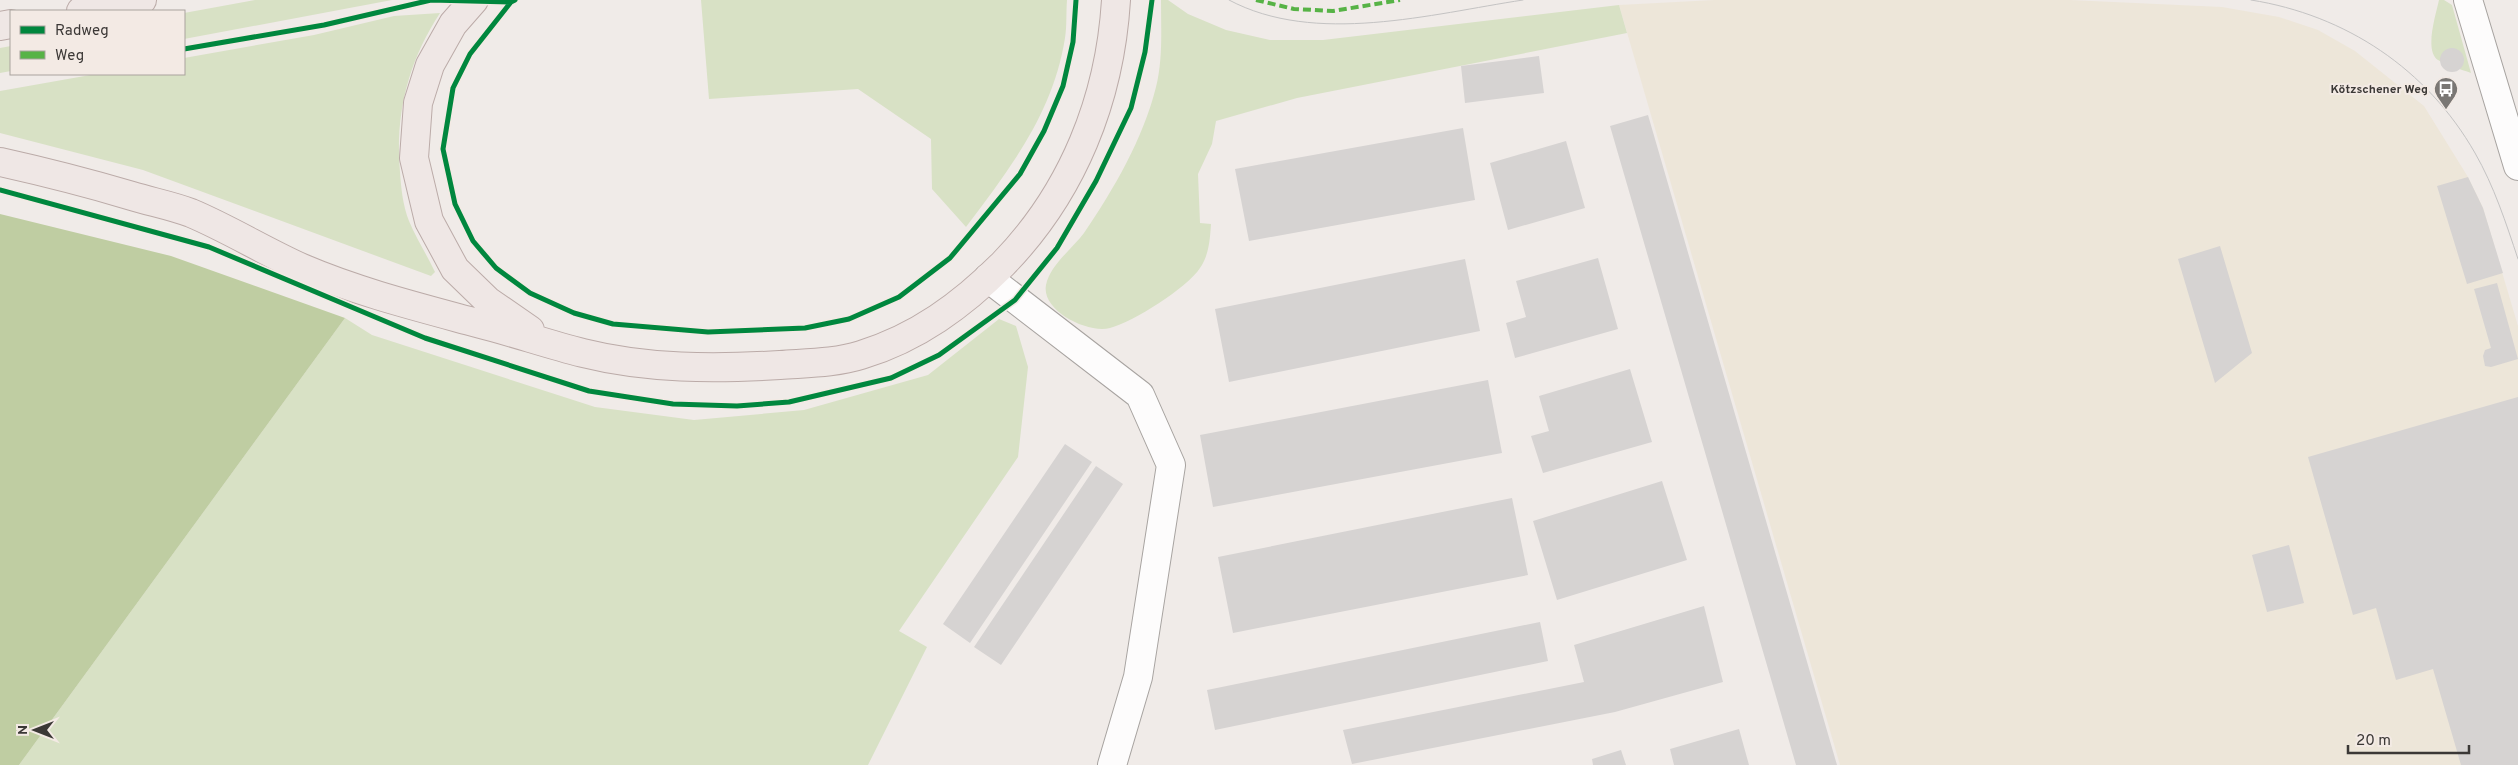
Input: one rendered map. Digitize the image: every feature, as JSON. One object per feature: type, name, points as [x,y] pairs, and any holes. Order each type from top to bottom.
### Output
[{"type":"main road","points":[[87,10],[142,0]]},
{"type":"main road","points":[[474,0],[454,24],[430,64],[418,103],[414,158],[429,221],[455,269],[488,301],[548,342]]},
{"type":"main road","points":[[0,162],[60,175],[189,212],[302,268],[381,298],[584,353],[666,366],[727,368],[806,363],[859,356],[908,337],[936,322],[988,278],[1025,241],[1044,214],[1081,152],[1104,88],[1110,56],[1116,0]]},
{"type":"street","points":[[2468,0],[2518,166]]},
{"type":"street","points":[[988,278],[1140,395],[1171,466],[1138,677],[1112,765]]},
{"type":"shaded area","points":[[1714,0],[2070,0],[2222,7],[2279,17],[2318,30],[2355,51],[2424,106],[2468,177],[2483,208],[2518,326],[2518,765],[1840,765],[1619,5]]},
{"type":"green space","points":[[255,0],[392,0],[185,39],[185,13]]},
{"type":"green space","points":[[701,0],[1067,0],[1066,29],[1059,66],[1040,116],[1028,139],[966,227],[932,189],[931,139],[858,89],[709,99]]},
{"type":"green space","points":[[1161,0],[1168,0],[1188,14],[1226,30],[1270,40],[1323,40],[1619,5],[1627,33],[1297,98],[1216,121],[1212,144],[1198,174],[1200,223],[1211,224],[1207,252],[1200,268],[1184,285],[1172,294],[1132,319],[1110,328],[1090,327],[1079,324],[1058,312],[1046,295],[1046,285],[1052,271],[1084,233],[1106,199],[1126,163],[1143,126],[1156,87],[1160,66]]},
{"type":"green space","points":[[2439,0],[2444,0],[2452,5],[2471,73],[2446,64],[2438,60],[2434,55],[2431,41]]},
{"type":"green space","points":[[440,13],[420,50],[406,89],[402,109],[399,151],[402,191],[407,215],[435,272],[431,276],[143,170],[0,133],[0,91],[90,75],[185,75],[185,58],[314,35],[394,16]]},
{"type":"green space","points":[[10,46],[10,71],[0,73],[0,48]]},
{"type":"green space","points":[[0,214],[171,256],[345,318],[19,765],[0,765]]},
{"type":"green space","points":[[345,318],[372,335],[595,407],[694,420],[804,410],[928,375],[999,319],[1016,326],[1028,367],[1018,457],[899,631],[927,647],[868,765],[19,765]]},
{"type":"building","points":[[2452,48],[2461,51],[2464,60],[2461,69],[2452,72],[2443,69],[2440,60],[2443,51]]},
{"type":"building","points":[[1539,56],[1544,93],[1465,103],[1461,66]]},
{"type":"building","points":[[1648,115],[1837,765],[1796,765],[1610,126]]},
{"type":"building","points":[[1463,128],[1475,200],[1249,241],[1235,169]]},
{"type":"building","points":[[1566,141],[1585,208],[1508,230],[1490,163]]},
{"type":"building","points":[[2468,177],[2483,208],[2503,273],[2467,284],[2437,186]]},
{"type":"building","points":[[2220,246],[2252,353],[2215,383],[2178,259]]},
{"type":"building","points":[[1598,258],[1618,329],[1515,358],[1506,323],[1526,317],[1516,281]]},
{"type":"building","points":[[1465,259],[1480,331],[1229,382],[1215,309]]},
{"type":"building","points":[[2497,283],[2518,359],[2491,367],[2485,366],[2483,356],[2485,350],[2491,348],[2474,289]]},
{"type":"building","points":[[1630,369],[1652,442],[1543,473],[1531,436],[1549,431],[1539,396]]},
{"type":"building","points":[[1488,380],[1502,453],[1213,507],[1200,435]]},
{"type":"building","points":[[2518,397],[2518,765],[2461,765],[2433,669],[2396,680],[2376,608],[2353,615],[2308,457]]},
{"type":"building","points":[[1065,444],[1092,462],[970,643],[943,624]]},
{"type":"building","points":[[1096,466],[1123,484],[1001,665],[974,647]]},
{"type":"building","points":[[1662,481],[1687,560],[1557,600],[1533,521]]},
{"type":"building","points":[[1512,498],[1528,575],[1233,633],[1218,557]]},
{"type":"building","points":[[2289,545],[2304,603],[2267,612],[2252,555]]},
{"type":"building","points":[[1704,606],[1723,682],[1615,712],[1352,764],[1343,730],[1584,682],[1574,645]]},
{"type":"building","points":[[1540,622],[1548,661],[1215,730],[1207,690]]},
{"type":"building","points":[[1739,729],[1749,765],[1674,765],[1670,749]]},
{"type":"building","points":[[1621,750],[1626,765],[1593,765],[1592,759]]},
{"type":"tram line","points":[[1229,0],[1263,14],[1298,21],[1336,24],[1412,18],[1523,0]]},
{"type":"tram line","points":[[2251,0],[2286,7],[2319,18],[2351,33],[2381,51],[2408,72],[2433,96],[2455,123],[2482,166],[2499,205],[2518,259]]},
{"type":"marked path","points":[[1256,0],[1294,9],[1333,11],[1400,0]]},
{"type":"cycle path","points":[[185,49],[324,25],[431,0],[511,2],[515,0]]},
{"type":"cycle path","points":[[511,2],[470,54],[453,88],[443,149],[455,204],[473,241],[496,268],[530,293],[574,313],[613,324],[708,332],[805,328],[849,319],[899,297],[950,258],[1020,174],[1044,131],[1063,86],[1073,42],[1076,0]]},
{"type":"cycle path","points":[[0,190],[209,247],[425,338],[589,391],[673,404],[737,406],[789,402],[891,378],[939,355],[1015,300],[1057,248],[1096,181],[1131,108],[1145,52],[1152,0]]},
{"type":"place","name":"Kötzschener Weg","points":[[2446,110]]}]
